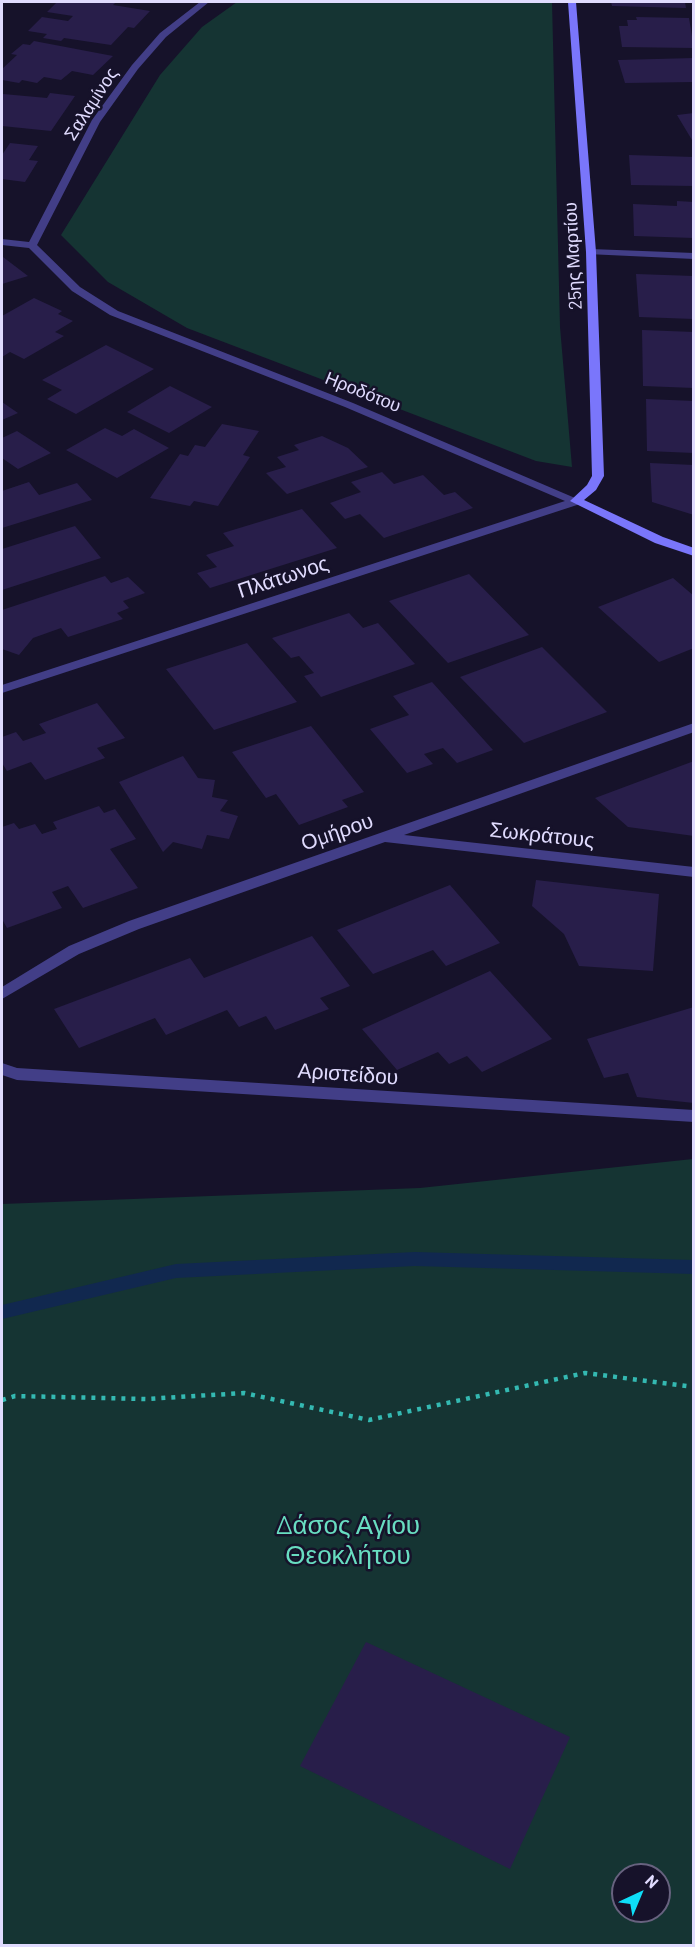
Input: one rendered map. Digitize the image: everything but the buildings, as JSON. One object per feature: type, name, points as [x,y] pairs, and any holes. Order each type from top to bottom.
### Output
[{"type":"street","name":"Σαλαμίνος","points":[[32,245],[95,122],[135,67],[163,35],[205,2]]},
{"type":"street","name":"25ης Μαρτίου","points":[[572,2],[591,252],[598,476],[591,487],[576,501]]},
{"type":"street","points":[[2,242],[32,245]]},
{"type":"street","name":"Ηροδότου","points":[[32,245],[76,289],[114,314],[349,405],[576,501],[659,540],[693,552]]},
{"type":"street","points":[[591,252],[693,256]]},
{"type":"street","name":"Πλάτωνος","points":[[2,689],[576,501]]},
{"type":"street","name":"Ομήρου","points":[[2,994],[74,950],[124,930],[693,727]]},
{"type":"street","name":"Σωκράτους","points":[[386,837],[693,872]]},
{"type":"street","name":"Αριστείδου","points":[[2,1069],[16,1074],[693,1116]]},
{"type":"path","points":[[2,1400],[15,1396],[146,1399],[244,1393],[369,1420],[585,1373],[693,1387]]},
{"type":"green space","points":[[237,2],[552,2],[560,327],[572,467],[536,461],[187,328],[108,282],[61,235],[160,75],[202,27]]},
{"type":"green space","name":"Δάσος Αγίου Θεοκλήτου","points":[[693,1159],[693,1945],[2,1945],[2,1204],[420,1188]]},
{"type":"waterway","points":[[2,1312],[176,1271],[415,1259],[694,1267]]}]
